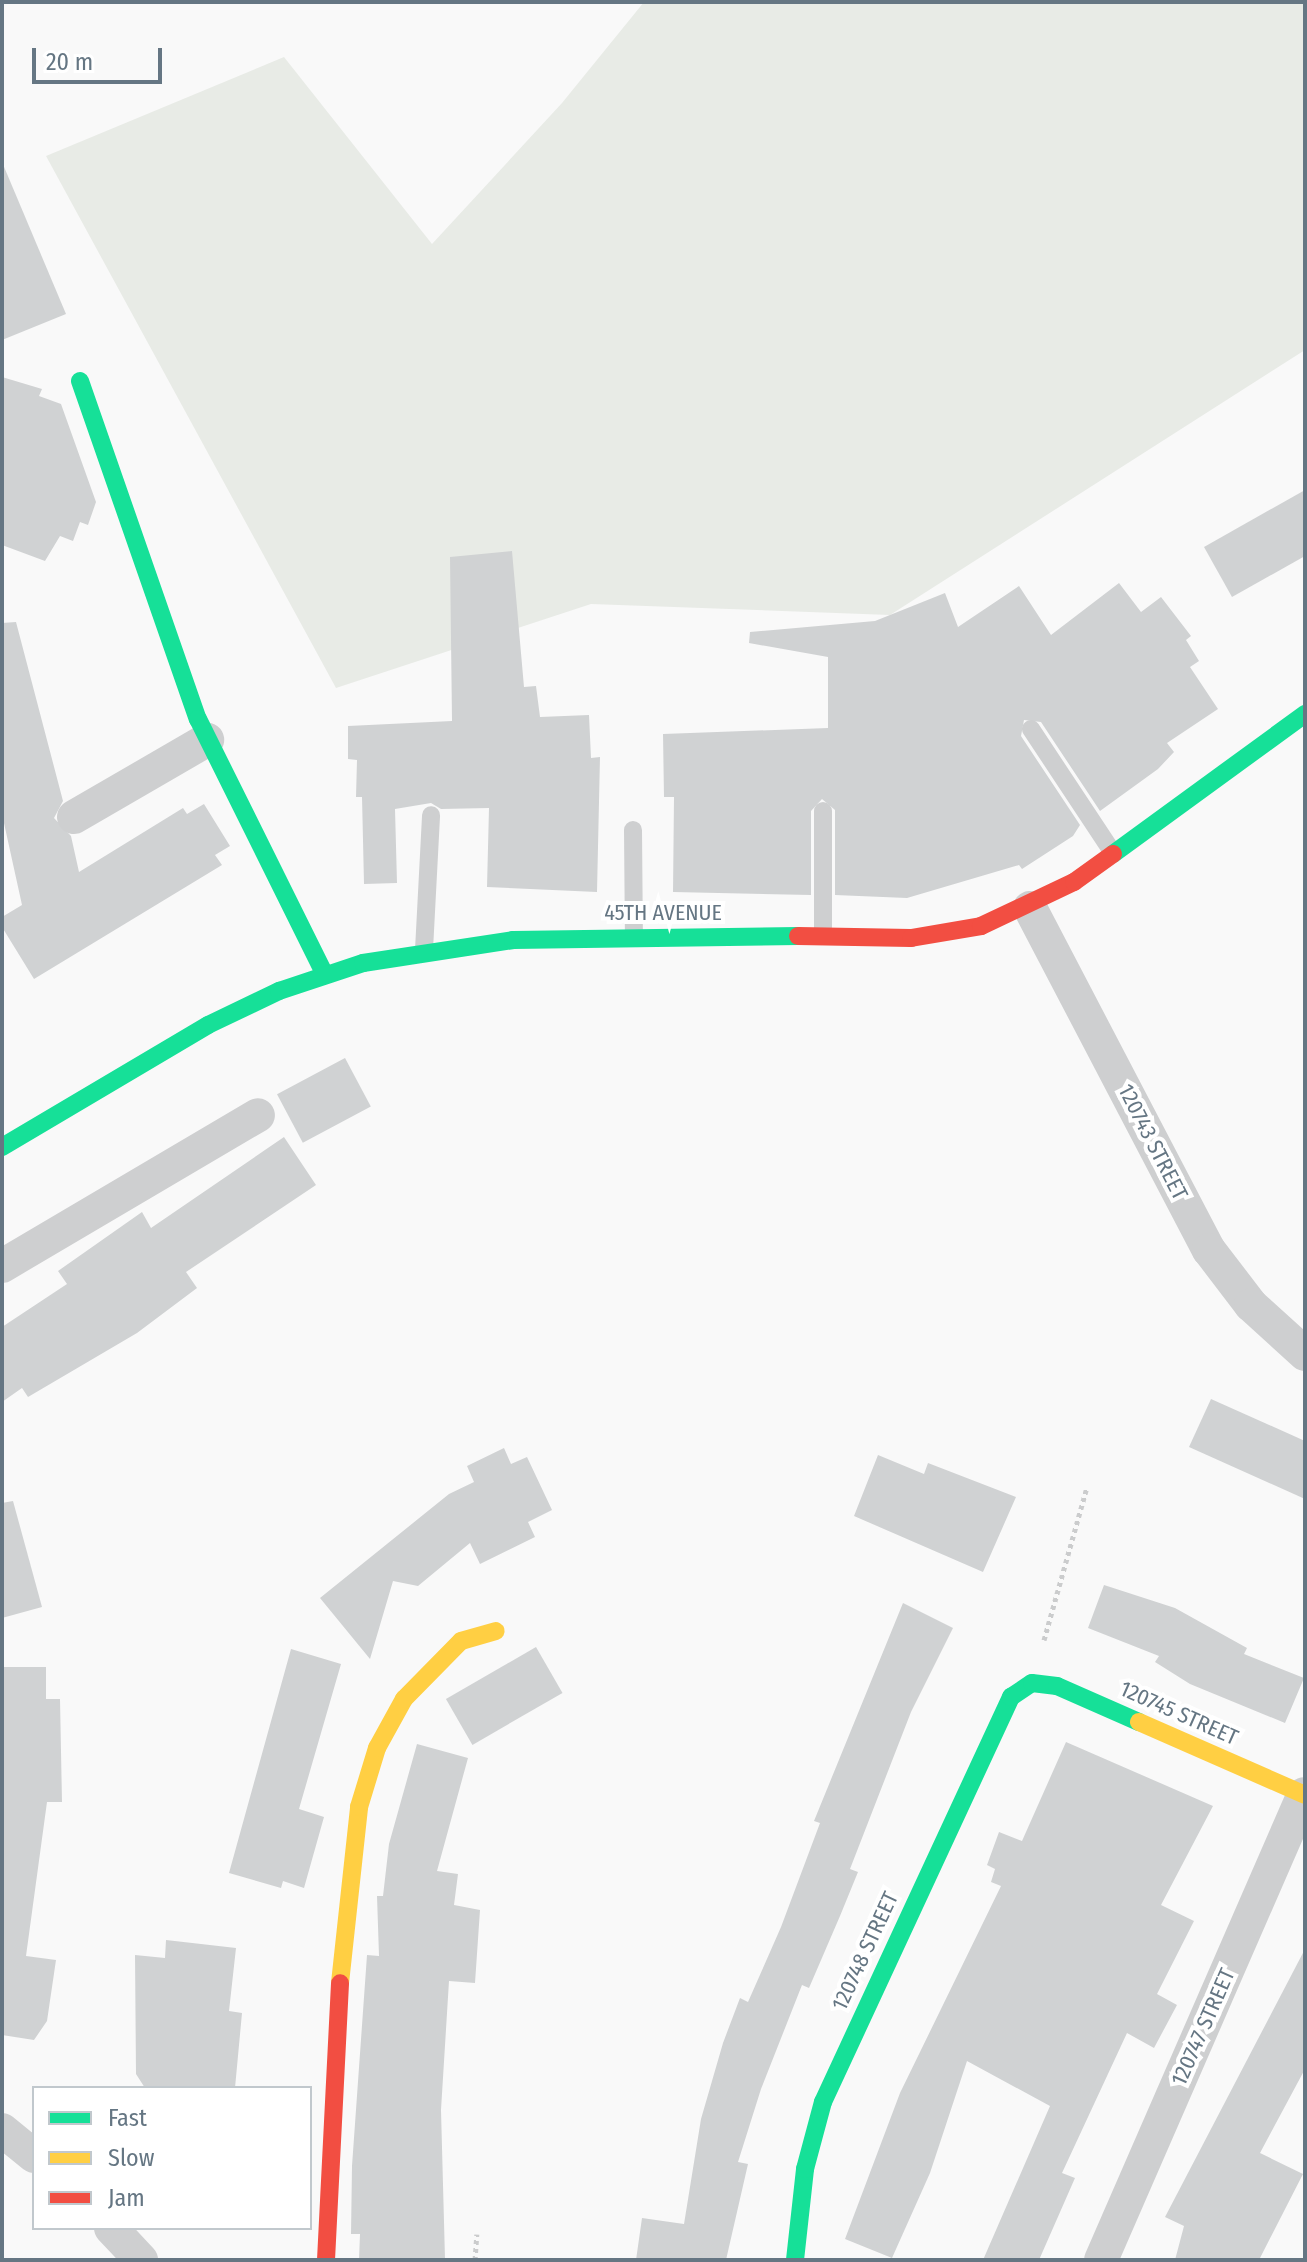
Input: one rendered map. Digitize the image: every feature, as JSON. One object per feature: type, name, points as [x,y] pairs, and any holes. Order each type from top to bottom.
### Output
[{"type":"street","points":[[80,381],[207,740],[324,973]]},
{"type":"street","name":"45TH AVENUE","points":[[2,1147],[208,1025],[324,973],[424,950],[634,935],[911,938],[981,926],[1030,908],[1113,853],[1305,714]]},
{"type":"street","points":[[74,817],[207,740]]},
{"type":"street","name":"120743 STREET","points":[[1030,908],[1209,1250],[1251,1305],[1305,1354]]},
{"type":"street","points":[[2,1266],[258,1115]]},
{"type":"street","points":[[326,2260],[336,2041],[359,1807],[377,1748],[404,1699],[461,1641],[496,1631]]},
{"type":"street","name":"120745 STREET","points":[[1032,1683],[1071,1691],[1305,1794]]},
{"type":"street","name":"120748 STREET","points":[[795,2260],[805,2169],[823,2102],[994,1726],[1011,1697],[1032,1683]]},
{"type":"street","name":"120747 STREET","points":[[1101,2260],[1305,1794]]},
{"type":"street","points":[[113,2230],[141,2260]]},
{"type":"lane","points":[[1031,729],[1113,853]]},
{"type":"lane","points":[[823,811],[823,939]]},
{"type":"lane","points":[[424,950],[431,815]]},
{"type":"lane","points":[[633,830],[634,935]]},
{"type":"path","points":[[1032,1683],[1087,1487]]},
{"type":"path","points":[[475,2260],[477,2234]]},
{"type":"shaded area","points":[[644,2],[1305,2],[1305,350],[890,615],[591,604],[336,688],[46,156],[284,57],[432,244],[562,103]]},
{"type":"building","points":[[2,162],[66,314],[2,340]]},
{"type":"building","points":[[2,377],[42,389],[39,396],[61,404],[96,502],[88,525],[80,522],[73,541],[60,536],[45,561],[2,545]]},
{"type":"building","points":[[1305,490],[1305,556],[1232,597],[1204,547]]},
{"type":"building","points":[[512,551],[524,687],[536,686],[540,717],[589,715],[591,758],[600,757],[597,892],[487,887],[489,808],[441,809],[431,803],[395,809],[397,883],[364,884],[362,797],[356,797],[357,760],[348,759],[348,726],[452,721],[450,557]]},
{"type":"building","points":[[1119,583],[1141,612],[1161,597],[1191,636],[1186,640],[1199,661],[1190,667],[1218,709],[1167,743],[1174,752],[1158,769],[1100,811],[1041,722],[1024,720],[1021,736],[1080,825],[1073,836],[1022,869],[1019,865],[907,898],[835,895],[835,810],[822,799],[811,811],[811,895],[673,892],[674,797],[664,797],[663,734],[828,728],[828,657],[749,643],[750,632],[875,621],[945,593],[958,627],[1019,586],[1051,635]]},
{"type":"building","points":[[16,622],[63,801],[54,818],[71,836],[79,872],[183,808],[187,814],[204,804],[230,846],[215,855],[222,865],[34,979],[2,927],[2,917],[22,905],[2,814],[2,623]]},
{"type":"building","points":[[345,1058],[371,1107],[303,1143],[277,1094]]},
{"type":"building","points":[[284,1137],[316,1185],[186,1272],[197,1288],[137,1333],[28,1397],[22,1388],[2,1402],[2,1327],[67,1284],[58,1271],[142,1212],[151,1228]]},
{"type":"building","points":[[1211,1399],[1305,1441],[1305,1499],[1189,1447]]},
{"type":"building","points":[[504,1448],[511,1464],[527,1457],[552,1510],[528,1522],[535,1537],[480,1564],[470,1543],[418,1586],[393,1581],[370,1659],[320,1598],[449,1494],[474,1482],[467,1466]]},
{"type":"building","points":[[878,1455],[924,1474],[928,1463],[1016,1497],[983,1572],[854,1516]]},
{"type":"building","points":[[13,1501],[42,1607],[2,1618],[2,1503]]},
{"type":"building","points":[[1104,1585],[1175,1608],[1247,1648],[1244,1654],[1304,1678],[1285,1723],[1190,1684],[1155,1662],[1159,1656],[1088,1628]]},
{"type":"building","points":[[903,1603],[953,1628],[911,1712],[850,1869],[858,1872],[809,1988],[802,1985],[761,2089],[738,2162],[748,2164],[726,2260],[636,2260],[642,2218],[684,2224],[701,2119],[723,2043],[740,1998],[748,2002],[781,1927],[820,1823],[814,1821]]},
{"type":"building","points":[[536,1647],[562,1693],[472,1745],[446,1699]]},
{"type":"building","points":[[291,1649],[341,1664],[299,1809],[324,1817],[304,1888],[283,1881],[281,1888],[229,1873]]},
{"type":"building","points":[[2,1667],[46,1667],[46,1699],[60,1699],[62,1802],[47,1802],[26,1956],[56,1960],[47,2021],[34,2040],[2,2035]]},
{"type":"building","points":[[1066,1742],[1213,1806],[1161,1905],[1194,1921],[1157,1994],[1177,2005],[1154,2048],[1127,2033],[1062,2173],[1075,2178],[1039,2260],[983,2260],[1050,2106],[967,2061],[930,2173],[892,2258],[845,2239],[900,2093],[1001,1886],[991,1882],[995,1869],[987,1865],[999,1832],[1022,1841]]},
{"type":"building","points":[[417,1744],[468,1758],[437,1871],[458,1874],[454,1905],[480,1910],[475,1983],[449,1981],[441,2110],[445,2259],[359,2260],[360,2234],[351,2234],[352,2166],[367,1955],[379,1956],[377,1896],[383,1896],[389,1844]]},
{"type":"building","points":[[166,1940],[236,1948],[229,2011],[242,2013],[235,2086],[144,2086],[136,2074],[135,1955],[165,1958]]},
{"type":"building","points":[[1305,1949],[1305,2069],[1260,2153],[1303,2174],[1259,2260],[1175,2260],[1184,2226],[1165,2217]]},
{"type":"traffic: fast","points":[[80,381],[198,719],[324,973]]},
{"type":"traffic: fast","points":[[1113,854],[1305,714]]},
{"type":"traffic: fast","points":[[2,1147],[208,1025],[279,991],[363,963],[513,940],[798,936]]},
{"type":"traffic: fast","points":[[795,2260],[805,2169],[823,2102],[1011,1697],[1032,1683],[1057,1686],[1139,1722]]},
{"type":"traffic: slow","points":[[340,1983],[359,1807],[377,1748],[404,1699],[461,1641],[496,1631]]},
{"type":"traffic: slow","points":[[1139,1722],[1305,1795]]},
{"type":"traffic: jam","points":[[798,936],[911,938],[981,926],[1074,882],[1113,854]]},
{"type":"traffic: jam","points":[[326,2260],[340,1983]]}]
